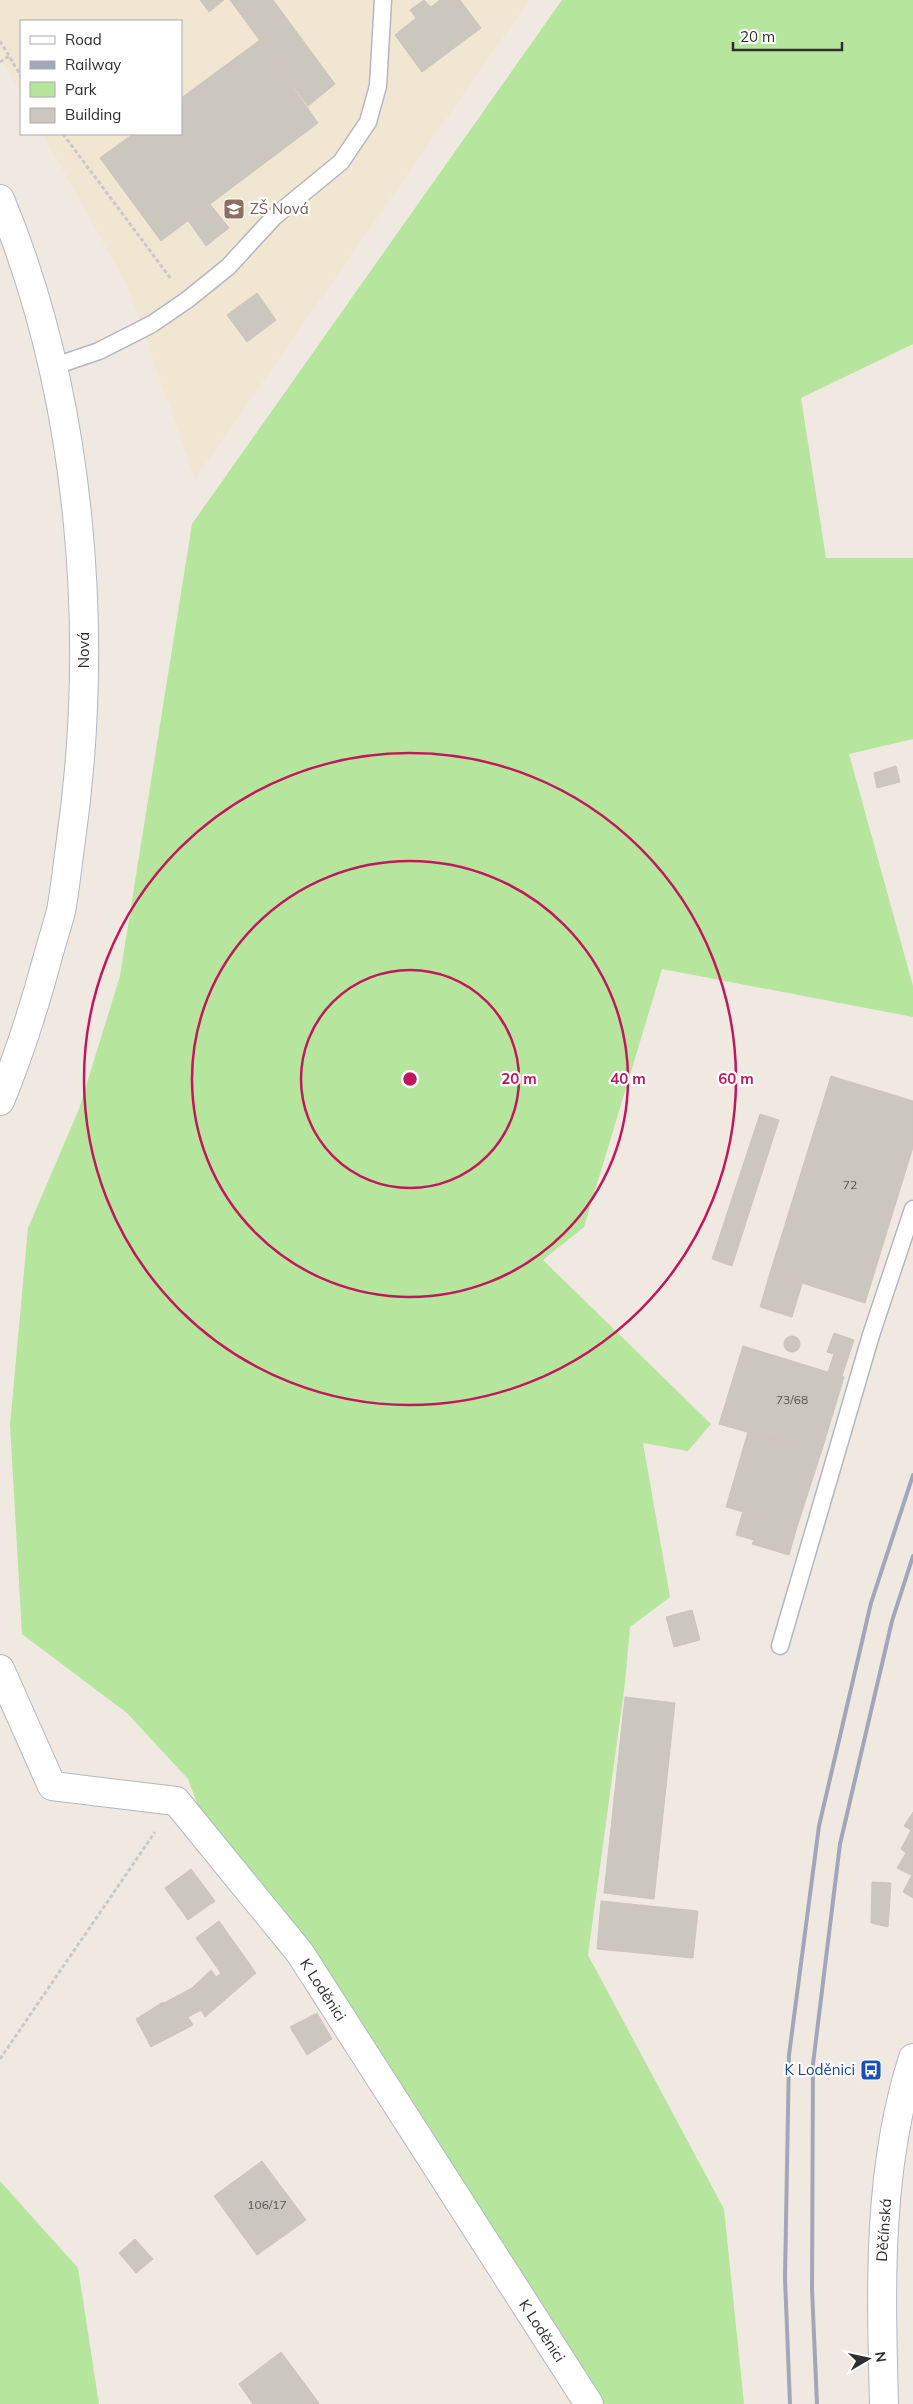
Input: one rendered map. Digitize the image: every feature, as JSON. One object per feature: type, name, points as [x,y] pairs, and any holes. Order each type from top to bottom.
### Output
[{"type":"street","name":"Nová","points":[[0,199],[31,289],[52,367],[77,513],[83,588],[85,664],[82,737],[75,813],[60,912],[34,1008],[0,1101]]},
{"type":"street","points":[[0,1670],[52,1786],[176,1801]]},
{"type":"street","name":"K Loděnici","points":[[176,1801],[300,1953],[589,2404]]},
{"type":"street","name":"Děčínská","points":[[884,2404],[881,2254],[894,2135],[913,2058]]},
{"type":"lane","points":[[52,367],[99,351],[152,324],[187,300],[228,267],[274,217],[341,162],[357,142],[368,122],[378,86],[383,0]]},
{"type":"lane","points":[[780,1646],[868,1344],[913,1209]]},
{"type":"path","points":[[0,41],[20,74]]},
{"type":"path","points":[[0,62],[9,56]]},
{"type":"path","points":[[64,135],[187,300]]},
{"type":"path","points":[[0,2059],[176,1801]]},
{"type":"shaded area","name":"ZŠ Nová","points":[[0,0],[529,0],[195,479],[127,285],[44,135],[182,135],[182,20],[20,20],[20,92],[0,56]]},
{"type":"green space","points":[[562,0],[913,0],[913,344],[801,398],[826,558],[913,558],[913,739],[849,754],[913,986],[913,1017],[662,969],[584,1227],[543,1260],[711,1424],[688,1451],[643,1443],[670,1597],[630,1627],[625,1683],[588,1955],[724,2209],[744,2404],[601,2404],[206,1827],[188,1779],[127,1713],[22,1634],[10,1425],[28,1228],[79,1109],[120,976],[192,524]]},
{"type":"green space","points":[[0,2181],[78,2268],[99,2404],[0,2404]]},
{"type":"building","points":[[200,0],[224,0],[209,12]]},
{"type":"building","points":[[230,0],[273,0],[335,84],[308,106]]},
{"type":"building","points":[[424,0],[431,7],[440,0],[460,0],[481,28],[422,72],[395,35],[416,18],[410,10]]},
{"type":"building","points":[[260,40],[318,123],[161,241],[100,158],[132,135],[182,135],[182,97]]},
{"type":"building","points":[[209,203],[229,228],[206,246],[187,219]]},
{"type":"building","points":[[257,293],[276,320],[247,342],[227,315]]},
{"type":"building","points":[[896,766],[900,782],[877,788],[874,773]]},
{"type":"building","points":[[831,1076],[913,1101],[913,1147],[865,1303],[770,1273]]},
{"type":"building","points":[[760,1114],[779,1120],[732,1266],[712,1259]]},
{"type":"building","points":[[770,1273],[802,1284],[792,1317],[760,1307]]},
{"type":"building","points":[[834,1333],[854,1340],[842,1376],[828,1372],[834,1354],[827,1352]]},
{"type":"building","points":[[789,1336],[795,1336],[800,1341],[798,1350],[789,1352],[784,1347],[784,1341]]},
{"type":"building","points":[[743,1346],[844,1377],[821,1453],[719,1424]]},
{"type":"building","points":[[748,1432],[821,1453],[797,1527],[726,1507]]},
{"type":"building","points":[[743,1511],[797,1527],[789,1555],[752,1544],[754,1540],[736,1535]]},
{"type":"building","points":[[692,1610],[700,1640],[674,1647],[666,1617]]},
{"type":"building","points":[[625,1697],[675,1703],[654,1899],[604,1893]]},
{"type":"building","points":[[913,1812],[913,1876],[897,1868],[906,1853],[901,1849],[911,1830],[904,1826]]},
{"type":"building","points":[[191,1869],[215,1901],[188,1920],[165,1888]]},
{"type":"building","points":[[913,1876],[913,1898],[903,1892]]},
{"type":"building","points":[[872,1882],[891,1883],[888,1927],[871,1923]]},
{"type":"building","points":[[601,1901],[698,1911],[693,1958],[597,1949]]},
{"type":"building","points":[[219,1921],[256,1973],[205,2017],[201,2010],[188,2017],[193,2025],[151,2047],[136,2019],[163,2002],[192,1988],[211,1970],[216,1977],[221,1973],[196,1938]]},
{"type":"building","points":[[317,2013],[332,2039],[307,2055],[290,2027]]},
{"type":"building","points":[[262,2161],[306,2220],[257,2255],[214,2196]]},
{"type":"building","points":[[135,2239],[153,2259],[136,2273],[119,2253]]},
{"type":"building","points":[[281,2352],[318,2404],[253,2404],[239,2384]]},
{"type":"railway","points":[[790,2404],[785,2278],[789,2055],[819,1826],[871,1603],[913,1475]]},
{"type":"railway","points":[[817,2404],[812,2289],[813,2064],[840,1844],[892,1621],[913,1556]]},
{"type":"place","name":"ZŠ Nová","points":[[234,209]]},
{"type":"place","name":"K Loděnici","points":[[871,2070]]}]
